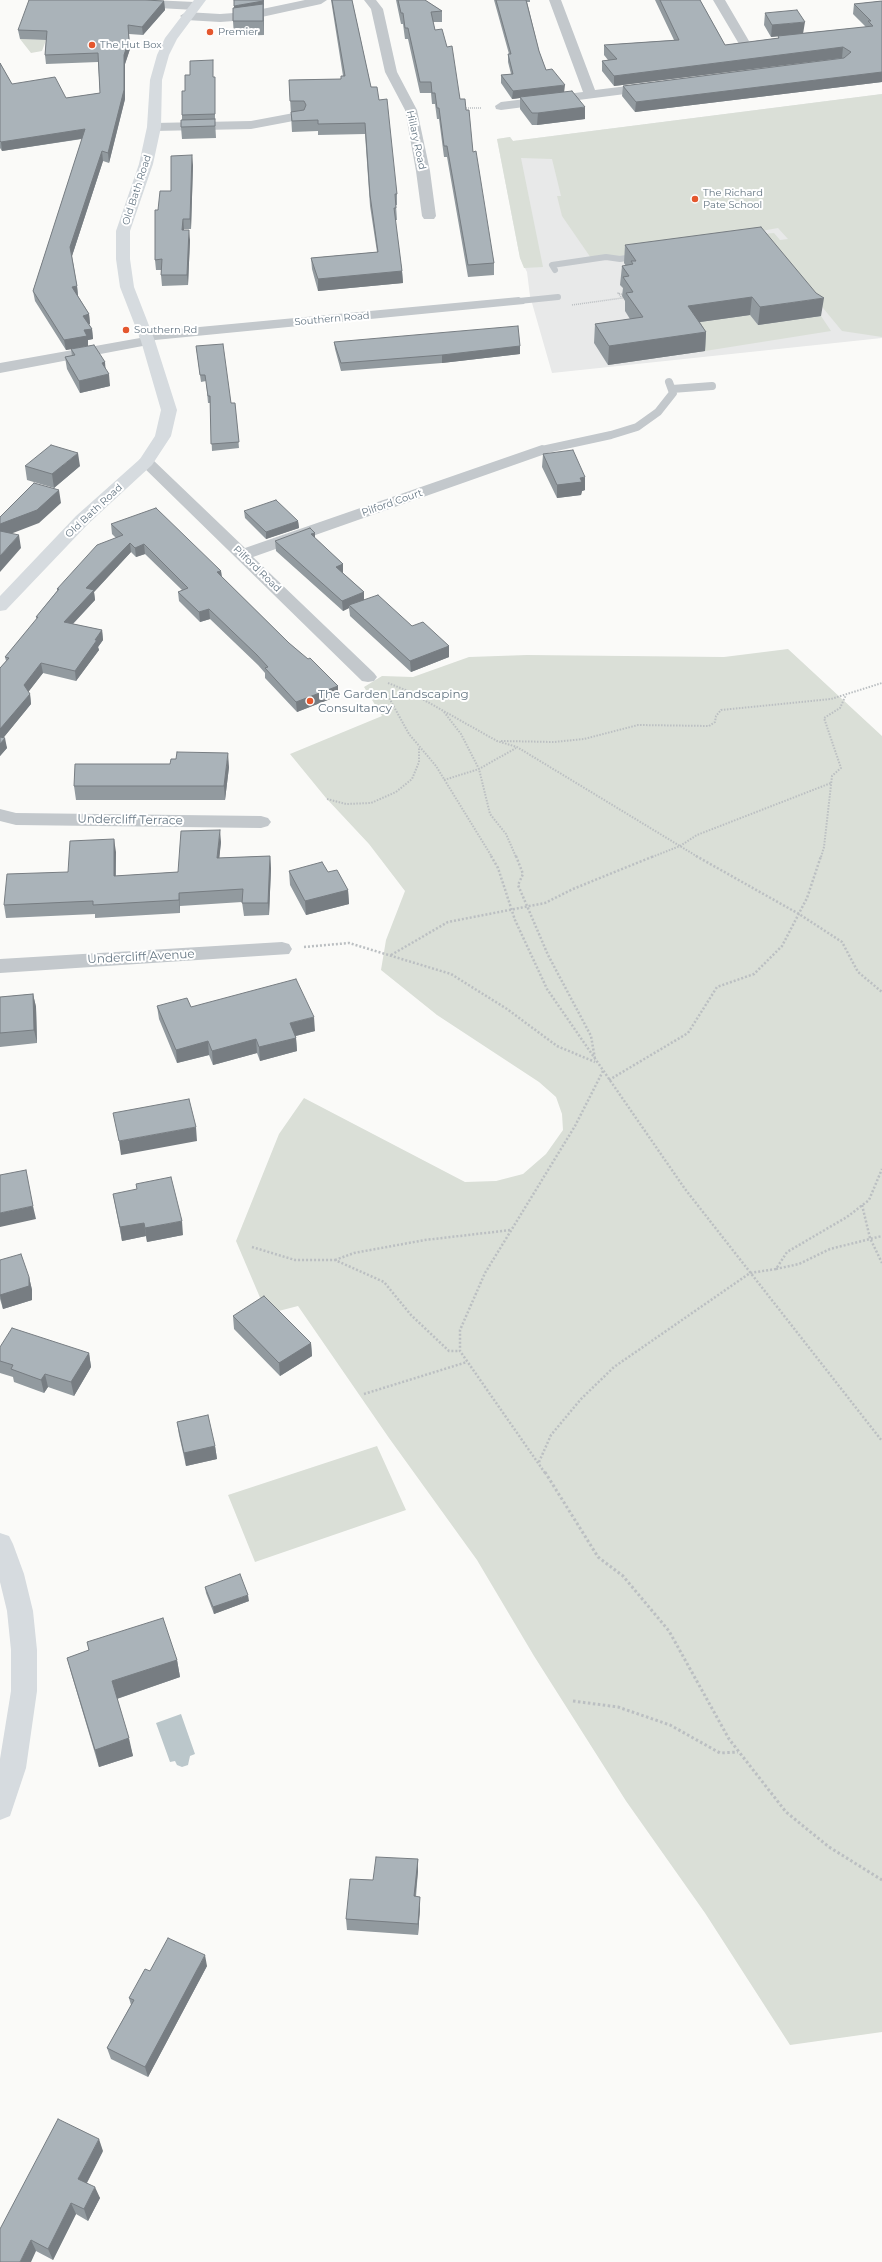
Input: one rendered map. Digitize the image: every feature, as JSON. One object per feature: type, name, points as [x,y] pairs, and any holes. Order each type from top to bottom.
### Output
[{"type":"street","points":[[85,0],[198,3]]},
{"type":"street","points":[[186,16],[220,18],[248,16],[321,0]]},
{"type":"street","name":"Hillary Road","points":[[370,0],[377,9],[391,72],[411,110],[423,171],[429,216]]},
{"type":"street","points":[[555,0],[590,94]]},
{"type":"street","points":[[719,0],[747,43]]},
{"type":"street","name":"Old Bath Road","points":[[0,606],[82,520],[146,462],[163,436],[170,410],[147,339],[127,287],[123,245],[124,231],[146,164],[154,127],[156,80],[163,55],[171,38],[186,16],[198,3]]},
{"type":"street","points":[[502,106],[667,85]]},
{"type":"street","points":[[154,127],[251,125],[300,116]]},
{"type":"street","name":"Southern Road","points":[[0,368],[147,339],[519,301]]},
{"type":"street","name":"Pilford Court","points":[[242,555],[542,450]]},
{"type":"street","name":"Pilford Road","points":[[146,462],[242,555],[371,684]]},
{"type":"street","name":"Undercliff Terrace","points":[[0,815],[16,819],[261,822]]},
{"type":"street","name":"Undercliff Avenue","points":[[0,966],[282,949]]},
{"type":"street","points":[[0,1544],[11,1574],[20,1611],[24,1650],[24,1691],[19,1733],[12,1768],[0,1807]]},
{"type":"lane","points":[[555,270],[552,265],[606,257],[620,259],[643,256]]},
{"type":"lane","points":[[519,301],[558,297]]},
{"type":"lane","points":[[542,450],[611,435],[637,427],[658,412],[673,393],[670,386],[712,386]]},
{"type":"path","points":[[457,108],[502,106]]},
{"type":"path","points":[[614,299],[622,298],[618,293],[622,292],[624,296]]},
{"type":"path","points":[[386,682],[442,710],[496,741],[517,747],[680,846],[799,914],[842,942],[858,972],[882,992]]},
{"type":"path","points":[[496,741],[554,742],[584,739],[638,725],[709,726],[715,722],[716,716],[721,710],[831,699],[882,683]]},
{"type":"path","points":[[371,684],[388,696],[409,734],[420,746],[444,780],[498,868],[512,910],[547,989],[596,1062],[685,1190],[882,1441]]},
{"type":"path","points":[[609,1080],[688,1033],[717,987],[754,974],[782,946],[806,898],[824,847],[832,776],[841,768],[824,718],[840,708],[846,695]]},
{"type":"path","points":[[442,710],[461,734],[479,769],[490,814],[506,834],[523,874],[518,885],[548,955],[591,1036],[596,1062]]},
{"type":"path","points":[[327,799],[346,804],[372,803],[396,792],[412,779],[419,762],[420,746]]},
{"type":"path","points":[[444,780],[479,769],[517,747]]},
{"type":"path","points":[[391,955],[448,922],[545,903],[601,877],[680,846],[697,835],[819,789],[831,783]]},
{"type":"path","points":[[282,949],[349,943],[451,974],[508,1009],[557,1046],[596,1062]]},
{"type":"path","points":[[603,1071],[575,1126],[485,1272],[460,1330],[460,1351],[539,1463],[598,1557],[623,1576],[668,1632],[729,1739],[786,1812],[829,1847],[882,1880]]},
{"type":"path","points":[[776,1269],[788,1252],[847,1217],[868,1200],[882,1169]]},
{"type":"path","points":[[862,1205],[870,1238],[882,1263]]},
{"type":"path","points":[[252,1248],[295,1260],[335,1260],[354,1253],[425,1240],[511,1230]]},
{"type":"path","points":[[539,1463],[551,1435],[581,1399],[614,1367],[750,1273],[799,1264],[830,1249],[882,1236]]},
{"type":"path","points":[[335,1260],[384,1282],[411,1315],[449,1351],[460,1351]]},
{"type":"path","points":[[364,1394],[410,1378],[467,1362]]},
{"type":"path","points":[[878,1436],[882,1434]]},
{"type":"path","points":[[573,1701],[618,1707],[670,1725],[720,1753],[739,1752]]},
{"type":"shaded area","points":[[20,39],[46,40],[42,51],[31,53]]},
{"type":"shaded area","name":"The Richard Pate School","points":[[882,94],[882,338],[552,373],[530,296],[527,272],[520,258],[497,139],[510,137],[513,141]]},
{"type":"shaded area","name":"The Richard Pate School","points":[[882,94],[882,337],[842,331],[762,234],[774,233],[780,240],[788,239],[778,228],[617,257],[591,258],[562,216],[557,196],[561,196],[552,159],[521,158],[543,267],[524,268],[520,258],[497,139],[510,137],[513,141]]},
{"type":"shaded area","points":[[750,315],[758,325],[821,316],[831,331],[705,351],[686,324]]},
{"type":"shaded area","points":[[788,649],[882,736],[882,2032],[790,2045],[705,1913],[626,1801],[534,1656],[477,1560],[389,1438],[298,1306],[267,1314],[236,1241],[279,1134],[304,1098],[465,1182],[496,1181],[523,1174],[546,1154],[563,1130],[562,1114],[556,1097],[539,1082],[437,1015],[381,970],[386,940],[405,891],[369,844],[326,798],[290,754],[382,716],[364,687],[382,676],[413,677],[469,657],[527,655],[724,657]]},
{"type":"shaded area","points":[[377,1446],[406,1510],[255,1562],[228,1495]]},
{"type":"shaded area","points":[[181,1714],[195,1754],[190,1756],[188,1765],[182,1767],[177,1765],[175,1761],[170,1762],[156,1723]]},
{"type":"building","points":[[29,0],[164,1],[142,27],[128,25],[129,40],[124,55],[124,90],[108,153],[102,151],[70,247],[77,286],[72,287],[89,314],[83,316],[92,329],[84,330],[87,336],[64,340],[33,291],[85,129],[1,142],[0,63],[12,84],[55,77],[66,98],[100,93],[98,53],[45,55],[47,31],[18,30]]},
{"type":"building","points":[[234,0],[263,0],[263,1],[234,6]]},
{"type":"building","points":[[332,0],[352,0],[371,87],[377,87],[379,100],[387,99],[397,194],[395,194],[396,208],[394,208],[402,271],[318,279],[311,258],[378,252],[370,195],[365,123],[318,124],[318,120],[292,121],[291,112],[304,110],[306,105],[304,101],[290,101],[289,80],[341,79],[341,76],[345,76]]},
{"type":"building","points":[[398,0],[425,0],[442,11],[431,12],[435,30],[442,29],[447,47],[452,46],[460,99],[465,99],[466,110],[469,110],[473,152],[476,151],[494,263],[468,265],[447,146],[444,146],[439,108],[437,108],[435,93],[432,93],[431,82],[420,82],[408,28],[405,28],[403,13],[401,13]]},
{"type":"building","points":[[496,0],[526,0],[539,51],[546,70],[552,69],[565,85],[513,91],[501,75],[513,74],[508,54],[511,54]]},
{"type":"building","points":[[660,0],[700,0],[725,45],[779,38],[778,36],[873,26],[868,21],[871,21],[854,4],[882,1],[882,72],[636,102],[623,86],[844,58],[851,52],[843,47],[614,76],[602,61],[617,59],[604,45],[679,40]]},
{"type":"building","points":[[263,4],[263,21],[233,21],[233,8]]},
{"type":"building","points":[[797,10],[805,22],[772,25],[765,13]]},
{"type":"building","points":[[213,60],[213,77],[215,77],[215,114],[182,115],[182,91],[185,91],[185,75],[190,75],[190,61]]},
{"type":"building","points":[[572,91],[585,107],[532,113],[520,97]]},
{"type":"building","points":[[215,119],[215,126],[181,127],[181,120]]},
{"type":"building","points":[[192,155],[190,219],[183,219],[182,230],[189,230],[187,275],[161,275],[162,259],[155,260],[155,210],[158,210],[160,191],[171,191],[171,156]]},
{"type":"building","points":[[761,227],[816,293],[824,298],[760,307],[752,297],[688,306],[706,332],[609,346],[595,324],[643,317],[626,293],[633,292],[623,277],[629,276],[622,266],[633,264],[631,261],[636,261],[625,245]]},
{"type":"building","points":[[518,326],[520,346],[442,355],[341,363],[334,342]]},
{"type":"building","points":[[223,344],[231,403],[235,403],[239,442],[211,444],[210,396],[208,396],[205,375],[200,375],[196,346]]},
{"type":"building","points":[[94,345],[105,362],[102,363],[109,374],[79,381],[65,357],[75,355],[71,349]]},
{"type":"building","points":[[51,445],[78,453],[52,474],[25,466]]},
{"type":"building","points":[[573,450],[585,477],[580,478],[582,482],[557,485],[543,454]]},
{"type":"building","points":[[34,483],[59,490],[37,510],[0,524],[0,517]]},
{"type":"building","points":[[276,500],[298,521],[266,532],[244,511]]},
{"type":"building","points":[[156,508],[221,571],[217,572],[289,643],[308,659],[310,658],[338,686],[296,702],[265,668],[268,667],[257,655],[209,609],[199,612],[178,592],[188,588],[144,544],[135,548],[130,543],[86,588],[94,590],[64,622],[102,630],[95,640],[97,640],[75,671],[41,663],[24,685],[30,694],[0,729],[0,668],[9,658],[5,657],[59,589],[57,589],[97,545],[123,535],[111,524]]},
{"type":"building","points":[[310,528],[315,533],[311,534],[343,564],[336,567],[364,592],[342,601],[275,541]]},
{"type":"building","points":[[0,531],[19,535],[0,556]]},
{"type":"building","points":[[378,595],[412,626],[423,622],[449,646],[410,661],[349,605]]},
{"type":"building","points":[[0,737],[5,738],[0,744]]},
{"type":"building","points":[[177,752],[228,753],[224,786],[74,786],[75,764],[170,764],[171,759],[176,759]]},
{"type":"building","points":[[220,830],[217,858],[270,856],[268,903],[242,903],[243,889],[179,893],[179,900],[93,905],[93,901],[4,905],[7,874],[68,872],[70,841],[114,839],[114,876],[178,872],[181,831]]},
{"type":"building","points":[[322,862],[328,872],[337,870],[348,890],[305,901],[289,871]]},
{"type":"building","points":[[296,979],[314,1017],[290,1023],[296,1038],[259,1047],[256,1039],[212,1051],[208,1041],[176,1050],[157,1006],[187,998],[191,1007]]},
{"type":"building","points":[[33,994],[34,1030],[0,1033],[0,997]]},
{"type":"building","points":[[189,1099],[196,1127],[119,1141],[113,1113]]},
{"type":"building","points":[[26,1170],[33,1206],[0,1213],[0,1175]]},
{"type":"building","points":[[171,1177],[182,1221],[145,1228],[144,1223],[120,1227],[113,1194],[137,1189],[136,1184]]},
{"type":"building","points":[[21,1254],[29,1277],[29,1286],[0,1295],[0,1260]]},
{"type":"building","points":[[264,1296],[311,1343],[279,1363],[233,1316]]},
{"type":"building","points":[[12,1328],[89,1353],[71,1382],[45,1374],[41,1380],[11,1369],[13,1365],[0,1361],[0,1347]]},
{"type":"building","points":[[208,1415],[215,1446],[184,1453],[177,1422]]},
{"type":"building","points":[[240,1574],[248,1595],[213,1607],[205,1587]]},
{"type":"building","points":[[163,1618],[177,1660],[112,1681],[129,1738],[95,1750],[67,1658],[89,1650],[87,1642]]},
{"type":"building","points":[[376,1857],[418,1859],[414,1896],[420,1897],[418,1924],[346,1919],[350,1879],[373,1880]]},
{"type":"building","points":[[168,1938],[205,1955],[145,2067],[107,2048],[134,2000],[129,1998],[145,1969],[150,1971]]},
{"type":"building","points":[[58,2119],[99,2139],[78,2179],[95,2187],[84,2209],[71,2203],[48,2249],[31,2240],[20,2262],[0,2262],[0,2229]]},
{"type":"place","name":"Premier","points":[[210,32]]},
{"type":"place","name":"The Hut Box","points":[[92,45]]},
{"type":"place","name":"The Richard Pate School","points":[[695,199]]},
{"type":"place","name":"Southern Rd","points":[[126,330]]},
{"type":"place","name":"The Garden Landscaping Consultancy","points":[[310,701]]}]
